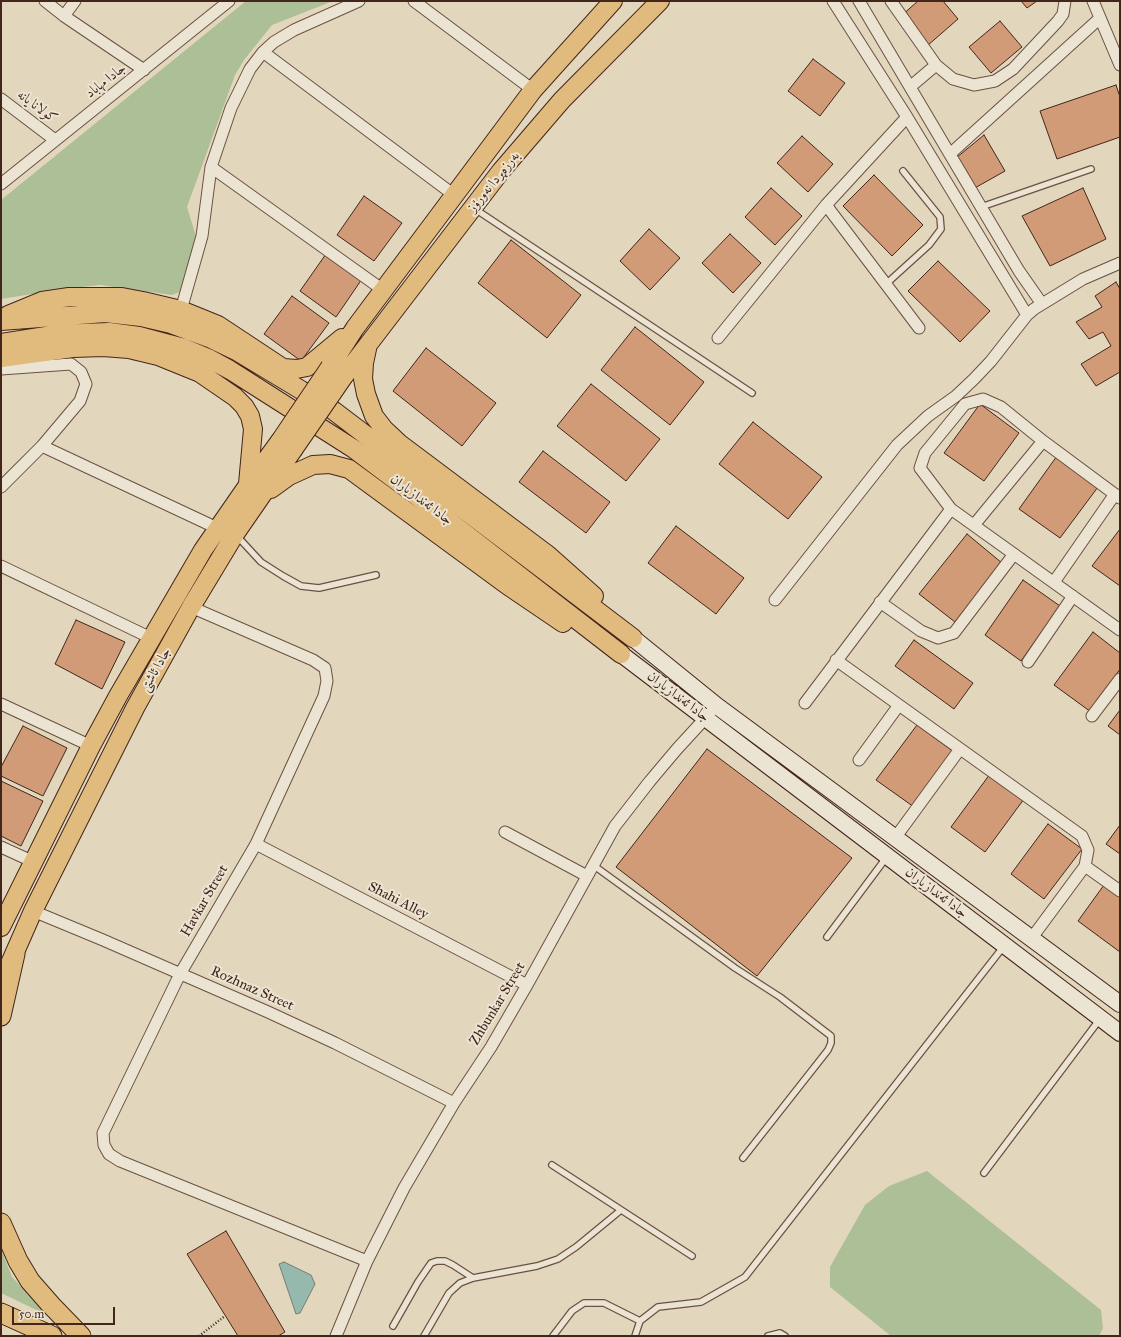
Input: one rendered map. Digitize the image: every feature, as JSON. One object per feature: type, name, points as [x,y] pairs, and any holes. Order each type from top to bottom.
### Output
[{"type":"highway","points":[[1,1016],[15,954]]},
{"type":"highway","points":[[1,1223],[18,1261],[30,1281],[51,1306],[81,1336]]},
{"type":"highway","points":[[1,1313],[52,1336]]},
{"type":"main road","name":"بەرزەپردا نەورۆز","points":[[337,371],[355,328],[383,290],[533,90],[613,1]]},
{"type":"main road","name":"بەرزەپردا نەورۆز","points":[[337,371],[369,345],[501,171],[562,100],[660,1]]},
{"type":"main road","points":[[1,320],[42,301],[69,297],[122,297],[181,310],[218,325],[283,368],[297,369],[307,367],[355,328]]},
{"type":"main road","name":"جادا ئەندازیاران","points":[[1,320],[105,313],[141,317],[171,324],[209,338],[238,352],[334,411],[633,638],[711,712],[888,856],[1120,1033]]},
{"type":"main road","name":"جادا ئەندازیاران","points":[[1,343],[59,334],[110,332],[139,336],[184,348],[208,358],[230,370],[354,449],[621,654],[711,712],[895,838],[1120,1004]]},
{"type":"main road","points":[[369,345],[364,363],[363,379],[366,394],[374,416],[384,429],[400,444],[548,555],[592,594],[633,638]]},
{"type":"main road","points":[[1,358],[73,348],[103,347],[129,349],[158,356],[200,373],[235,397],[244,406],[250,416],[253,429],[248,485]]},
{"type":"main road","name":"جادا ئاشتی","points":[[1,983],[33,911],[135,708],[191,607],[235,534],[261,497],[286,445],[337,371]]},
{"type":"main road","name":"جادا ئاشتی","points":[[1,927],[91,746],[151,638],[217,528],[248,485],[286,445]]},
{"type":"main road","points":[[261,497],[289,476],[313,465],[330,464],[349,469],[507,585],[568,626],[621,654]]},
{"type":"street","points":[[45,1],[64,16],[144,70]]},
{"type":"street","points":[[64,16],[75,1]]},
{"type":"street","name":"جادا مهاباد","points":[[1,184],[229,1]]},
{"type":"street","points":[[181,310],[202,236],[211,167],[231,108],[250,69],[263,52],[274,42],[294,30],[359,1]]},
{"type":"street","points":[[414,1],[533,90]]},
{"type":"street","points":[[833,1],[907,117],[1027,315]]},
{"type":"street","points":[[859,1],[1019,271],[1042,304]]},
{"type":"street","points":[[891,1],[936,65],[953,79],[974,85],[995,81],[1013,69],[1058,21],[1063,14],[1065,1]]},
{"type":"street","points":[[1093,1],[1120,65]]},
{"type":"street","points":[[950,154],[1100,18]]},
{"type":"street","points":[[263,52],[454,195]]},
{"type":"street","points":[[910,87],[936,65]]},
{"type":"street","name":"کولانا یانه","points":[[1,99],[55,140]]},
{"type":"street","points":[[718,338],[826,205],[907,117]]},
{"type":"street","points":[[211,167],[383,290]]},
{"type":"street","points":[[826,205],[919,328]]},
{"type":"street","points":[[775,600],[897,445],[928,416],[956,396],[974,379],[995,356],[1027,315],[1083,279],[1120,263]]},
{"type":"street","points":[[1004,279],[1019,271]]},
{"type":"street","points":[[1,369],[71,364],[81,372],[86,384],[80,402],[42,446],[1,487]]},
{"type":"street","points":[[1054,582],[1117,496],[1043,441],[1001,407],[984,399],[965,404],[925,453],[920,468],[951,509],[1120,630]]},
{"type":"street","points":[[974,525],[1043,441]]},
{"type":"street","points":[[42,446],[217,528]]},
{"type":"street","points":[[805,703],[951,509]]},
{"type":"street","points":[[880,602],[921,631],[938,638],[954,633],[1014,554]]},
{"type":"street","points":[[1,566],[151,638]]},
{"type":"street","points":[[1028,662],[1073,596]]},
{"type":"street","name":"Havkar Street","points":[[191,607],[313,660],[325,668],[327,681],[324,696],[256,844],[180,974],[104,1133],[104,1145],[109,1154],[120,1161],[367,1261]]},
{"type":"street","points":[[836,660],[1082,836],[1088,850],[1085,866],[1031,939]]},
{"type":"street","points":[[1092,716],[1120,679]]},
{"type":"street","points":[[1,704],[91,746]]},
{"type":"street","points":[[859,760],[899,705]]},
{"type":"street","name":"Zhbunkar Street","points":[[336,1336],[367,1261],[404,1188],[454,1103],[527,985],[615,826],[677,749],[711,712]]},
{"type":"street","points":[[895,838],[960,749]]},
{"type":"street","points":[[505,832],[587,876]]},
{"type":"street","name":"Shahi Alley","points":[[256,844],[527,985]]},
{"type":"street","points":[[1,847],[34,862]]},
{"type":"street","points":[[1085,866],[1120,891]]},
{"type":"street","name":"Rozhnaz Street","points":[[33,911],[103,940],[335,1043],[454,1103]]},
{"type":"lane","points":[[981,207],[1091,170]]},
{"type":"lane","points":[[886,284],[929,245],[941,229],[940,216],[903,171]]},
{"type":"lane","points":[[473,207],[752,393]]},
{"type":"lane","points":[[235,534],[261,562],[301,586],[319,588],[376,575]]},
{"type":"lane","points":[[827,936],[888,856]]},
{"type":"lane","points":[[593,865],[735,968],[780,997],[831,1036],[831,1043],[828,1050],[743,1158]]},
{"type":"lane","points":[[635,1336],[640,1321],[658,1307],[702,1302],[745,1277],[1004,945]]},
{"type":"lane","points":[[984,1173],[1100,1018]]},
{"type":"lane","points":[[552,1165],[692,1256]]},
{"type":"lane","points":[[424,1336],[449,1294],[460,1283],[473,1278],[537,1266],[558,1259],[576,1247],[621,1210]]},
{"type":"lane","points":[[393,1326],[418,1282],[431,1263],[436,1261],[445,1262],[453,1265],[473,1278]]},
{"type":"lane","points":[[553,1336],[572,1311],[584,1303],[604,1303],[640,1321]]},
{"type":"lane","points":[[768,1336],[780,1333],[786,1336]]},
{"type":"path","points":[[199,1336],[225,1316]]},
{"type":"green space","points":[[246,1],[333,1],[272,25],[244,60],[235,75],[187,207],[198,243],[182,291],[172,295],[100,285],[63,289],[1,299],[1,200]]},
{"type":"green space","points":[[927,1171],[1101,1310],[1103,1328],[1099,1336],[891,1336],[830,1287],[830,1267],[865,1205],[889,1186]]},
{"type":"green space","points":[[1,1249],[12,1277],[49,1316],[1,1293]]},
{"type":"water","points":[[284,1262],[311,1275],[315,1284],[300,1313],[296,1314],[279,1264]]},
{"type":"building","points":[[918,1],[943,1],[958,19],[927,46],[901,16]]},
{"type":"building","points":[[1021,1],[1037,1],[1027,8]]},
{"type":"building","points":[[1000,21],[1022,47],[991,73],[969,47]]},
{"type":"building","points":[[813,59],[845,83],[820,116],[788,91]]},
{"type":"building","points":[[1116,85],[1120,97],[1120,137],[1057,159],[1040,111]]},
{"type":"building","points":[[984,135],[1005,171],[973,189],[956,158]]},
{"type":"building","points":[[802,136],[833,164],[808,192],[777,163]]},
{"type":"building","points":[[874,175],[923,225],[892,256],[843,206]]},
{"type":"building","points":[[771,188],[802,216],[775,245],[745,217]]},
{"type":"building","points":[[1083,188],[1106,239],[1050,266],[1022,216]]},
{"type":"building","points":[[364,196],[402,223],[374,261],[337,235]]},
{"type":"building","points":[[649,229],[680,258],[650,290],[620,261]]},
{"type":"building","points":[[730,234],[761,263],[733,293],[702,263]]},
{"type":"building","points":[[511,240],[581,295],[547,338],[478,283]]},
{"type":"building","points":[[326,254],[362,279],[336,317],[300,291]]},
{"type":"building","points":[[938,261],[990,311],[960,342],[908,291]]},
{"type":"building","points":[[1116,282],[1120,289],[1120,372],[1096,386],[1081,364],[1111,346],[1103,332],[1089,339],[1076,322],[1102,307],[1095,296]]},
{"type":"building","points":[[292,296],[329,323],[301,361],[264,334]]},
{"type":"building","points":[[635,327],[704,382],[670,425],[601,370]]},
{"type":"building","points":[[426,348],[496,403],[462,446],[393,391]]},
{"type":"building","points":[[591,384],[660,439],[626,481],[557,426]]},
{"type":"building","points":[[980,404],[1019,433],[984,481],[944,453]]},
{"type":"building","points":[[753,422],[822,477],[788,519],[719,464]]},
{"type":"building","points":[[543,451],[610,502],[586,533],[519,482]]},
{"type":"building","points":[[1057,456],[1098,487],[1060,538],[1019,509]]},
{"type":"building","points":[[676,526],[744,578],[716,614],[648,563]]},
{"type":"building","points":[[1120,529],[1120,586],[1092,566]]},
{"type":"building","points":[[967,534],[1002,563],[955,622],[919,594]]},
{"type":"building","points":[[1023,580],[1060,606],[1021,661],[985,635]]},
{"type":"building","points":[[76,620],[125,642],[102,689],[55,664]]},
{"type":"building","points":[[1093,632],[1120,653],[1120,669],[1091,712],[1054,685]]},
{"type":"building","points":[[914,640],[973,683],[954,709],[895,666]]},
{"type":"building","points":[[1120,710],[1120,735],[1108,726]]},
{"type":"building","points":[[917,725],[954,752],[914,807],[876,780]]},
{"type":"building","points":[[23,726],[67,748],[43,796],[1,776],[1,767]]},
{"type":"building","points":[[707,749],[852,858],[757,976],[616,867]]},
{"type":"building","points":[[990,774],[1024,799],[985,852],[951,827]]},
{"type":"building","points":[[1,781],[43,801],[21,846],[1,836]]},
{"type":"building","points":[[1048,824],[1082,849],[1044,899],[1011,874]]},
{"type":"building","points":[[1120,825],[1120,854],[1106,844]]},
{"type":"building","points":[[1104,885],[1120,896],[1120,952],[1078,921]]},
{"type":"building","points":[[226,1231],[285,1332],[278,1336],[238,1336],[187,1254]]}]
